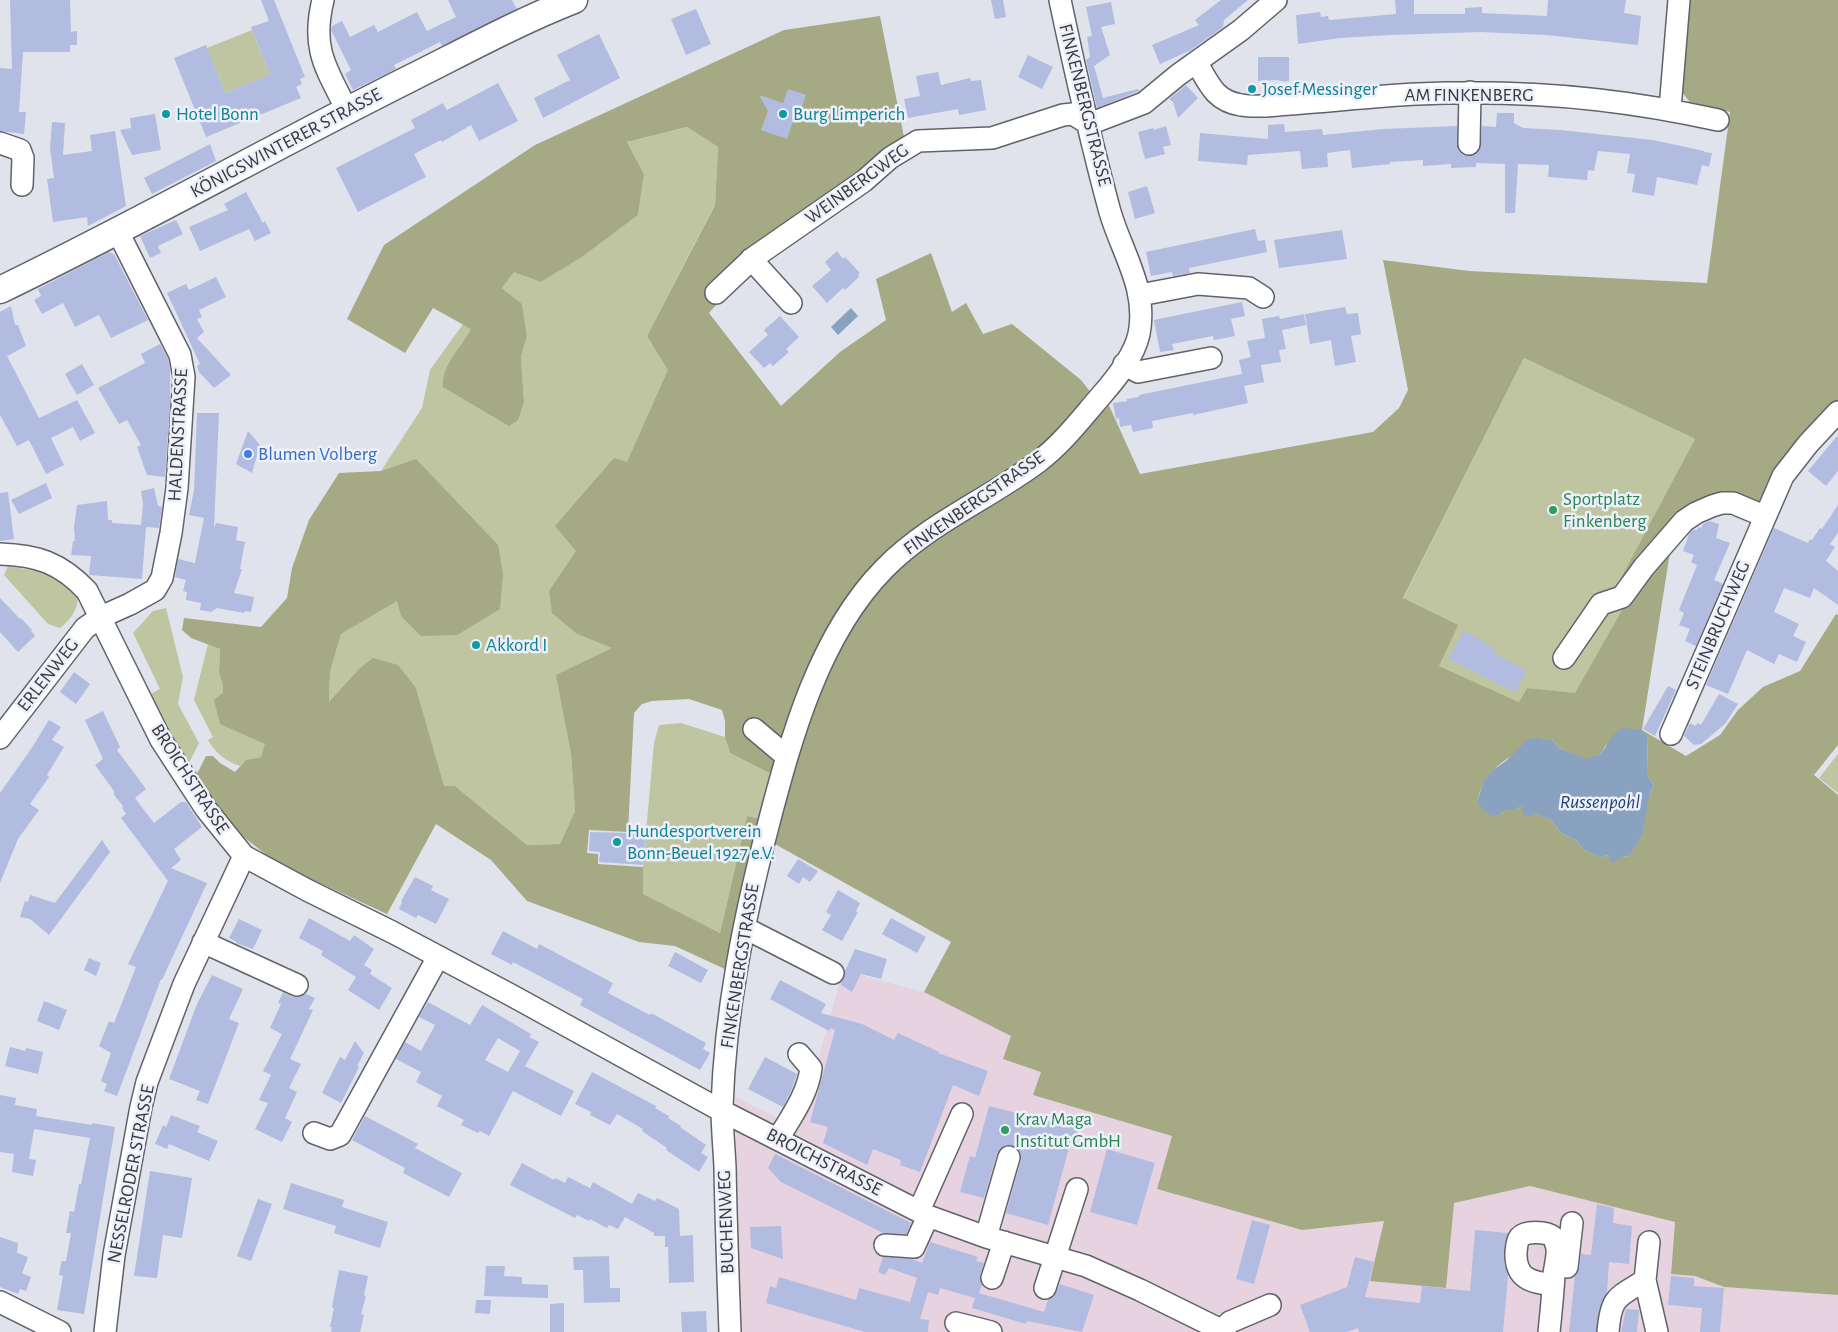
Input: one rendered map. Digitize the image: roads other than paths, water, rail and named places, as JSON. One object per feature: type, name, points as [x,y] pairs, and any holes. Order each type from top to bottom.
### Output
[{"type":"main road","name":"KÖNIGSWINTERER STRASSE","points":[[0,290],[118,232],[533,8],[574,0]]},
{"type":"street","name":"FINKENBERGSTRASSE","points":[[722,1111],[725,1061],[736,970],[755,878],[786,756],[828,648],[850,611],[882,571],[916,539],[1002,486],[1040,460],[1072,430],[1108,389],[1134,348],[1139,336],[1141,319],[1140,296],[1135,276],[1111,215],[1080,94],[1060,0]]},
{"type":"street","points":[[1089,124],[1144,103],[1178,74],[1197,63],[1241,30],[1276,0]]},
{"type":"street","points":[[1670,109],[1679,0]]},
{"type":"street","points":[[322,5],[318,36],[320,54],[347,110]]},
{"type":"street","name":"AM FINKENBERG","points":[[1197,63],[1213,91],[1223,99],[1241,105],[1259,106],[1373,96],[1493,92],[1600,99],[1670,109],[1718,120]]},
{"type":"street","points":[[1469,144],[1470,92]]},
{"type":"street","name":"WEINBERGWEG","points":[[716,293],[751,259],[864,181],[890,158],[918,141],[992,138],[1068,114],[1073,114],[1089,124]]},
{"type":"street","points":[[0,143],[20,150],[23,158],[22,185]]},
{"type":"street","name":"HALDENSTRASSE","points":[[101,617],[155,590],[162,578],[177,488],[184,378],[180,355],[118,232]]},
{"type":"street","points":[[751,259],[790,303]]},
{"type":"street","points":[[1140,296],[1198,284],[1250,288],[1263,297]]},
{"type":"street","points":[[1124,364],[1138,372],[1211,358]]},
{"type":"street","name":"STEINBRUCHWEG","points":[[1671,734],[1782,476],[1808,444],[1838,412]]},
{"type":"street","points":[[1564,658],[1601,604],[1622,597],[1644,567],[1684,521],[1712,506],[1722,503],[1732,504],[1764,516]]},
{"type":"street","name":"BROICHSTRASSE","points":[[0,554],[24,555],[40,559],[69,574],[87,590],[161,740],[206,809],[244,856],[306,890],[438,957],[722,1111],[920,1211],[995,1239],[1086,1266],[1223,1331]]},
{"type":"street","name":"ERLENWEG","points":[[0,738],[71,643],[84,628],[101,617]]},
{"type":"street","points":[[754,729],[786,756]]},
{"type":"street","name":"NESSELRODER STRASSE","points":[[104,1332],[114,1255],[146,1082],[184,984],[244,856]]},
{"type":"street","points":[[744,928],[833,973]]},
{"type":"street","points":[[203,942],[297,985]]},
{"type":"street","points":[[314,1133],[330,1139],[340,1135],[438,957]]},
{"type":"street","points":[[778,1139],[803,1096],[810,1078],[812,1068],[799,1054]]},
{"type":"street","name":"BUCHENWEG","points":[[722,1111],[730,1332]]},
{"type":"street","points":[[885,1245],[914,1248],[920,1211],[956,1112]]},
{"type":"street","points":[[992,1278],[995,1239],[1009,1157]]},
{"type":"street","points":[[1044,1288],[1056,1257],[1077,1189]]},
{"type":"street","points":[[1561,1332],[1572,1223]]},
{"type":"street","points":[[1649,1242],[1645,1280],[1657,1332]]},
{"type":"street","points":[[1608,1332],[1610,1310],[1614,1301],[1645,1280]]},
{"type":"street","points":[[1549,1332],[1554,1285]]},
{"type":"street","points":[[0,1302],[60,1332]]},
{"type":"street","points":[[1223,1331],[1230,1322],[1270,1305]]},
{"type":"street","points":[[956,1323],[991,1332]]},
{"type":"water","points":[[851,308],[858,316],[838,335],[831,327]]},
{"type":"water","name":"Russenpohl","points":[[1623,728],[1641,730],[1647,735],[1648,777],[1654,785],[1650,793],[1642,835],[1629,856],[1621,857],[1613,863],[1608,855],[1600,857],[1584,850],[1576,840],[1561,833],[1551,820],[1535,813],[1532,816],[1524,815],[1522,806],[1515,810],[1507,810],[1492,816],[1482,809],[1477,801],[1484,781],[1493,770],[1507,760],[1527,740],[1537,737],[1543,740],[1551,739],[1561,749],[1586,759],[1601,754],[1613,735]]},
{"type":"place","name":"Josef Messinger","points":[[1252,89]]},
{"type":"place","name":"Hotel Bonn","points":[[166,114]]},
{"type":"place","name":"Burg Limperich","points":[[783,114]]},
{"type":"place","name":"Blumen Volberg","points":[[248,454]]},
{"type":"place","name":"Sportplatz Finkenberg","points":[[1553,510]]},
{"type":"place","name":"Akkord I","points":[[476,645]]},
{"type":"place","name":"Hundesportverein Bonn-Beuel 1927 e.V.","points":[[617,842]]},
{"type":"place","name":"Krav Maga Institut GmbH","points":[[1005,1130]]}]
